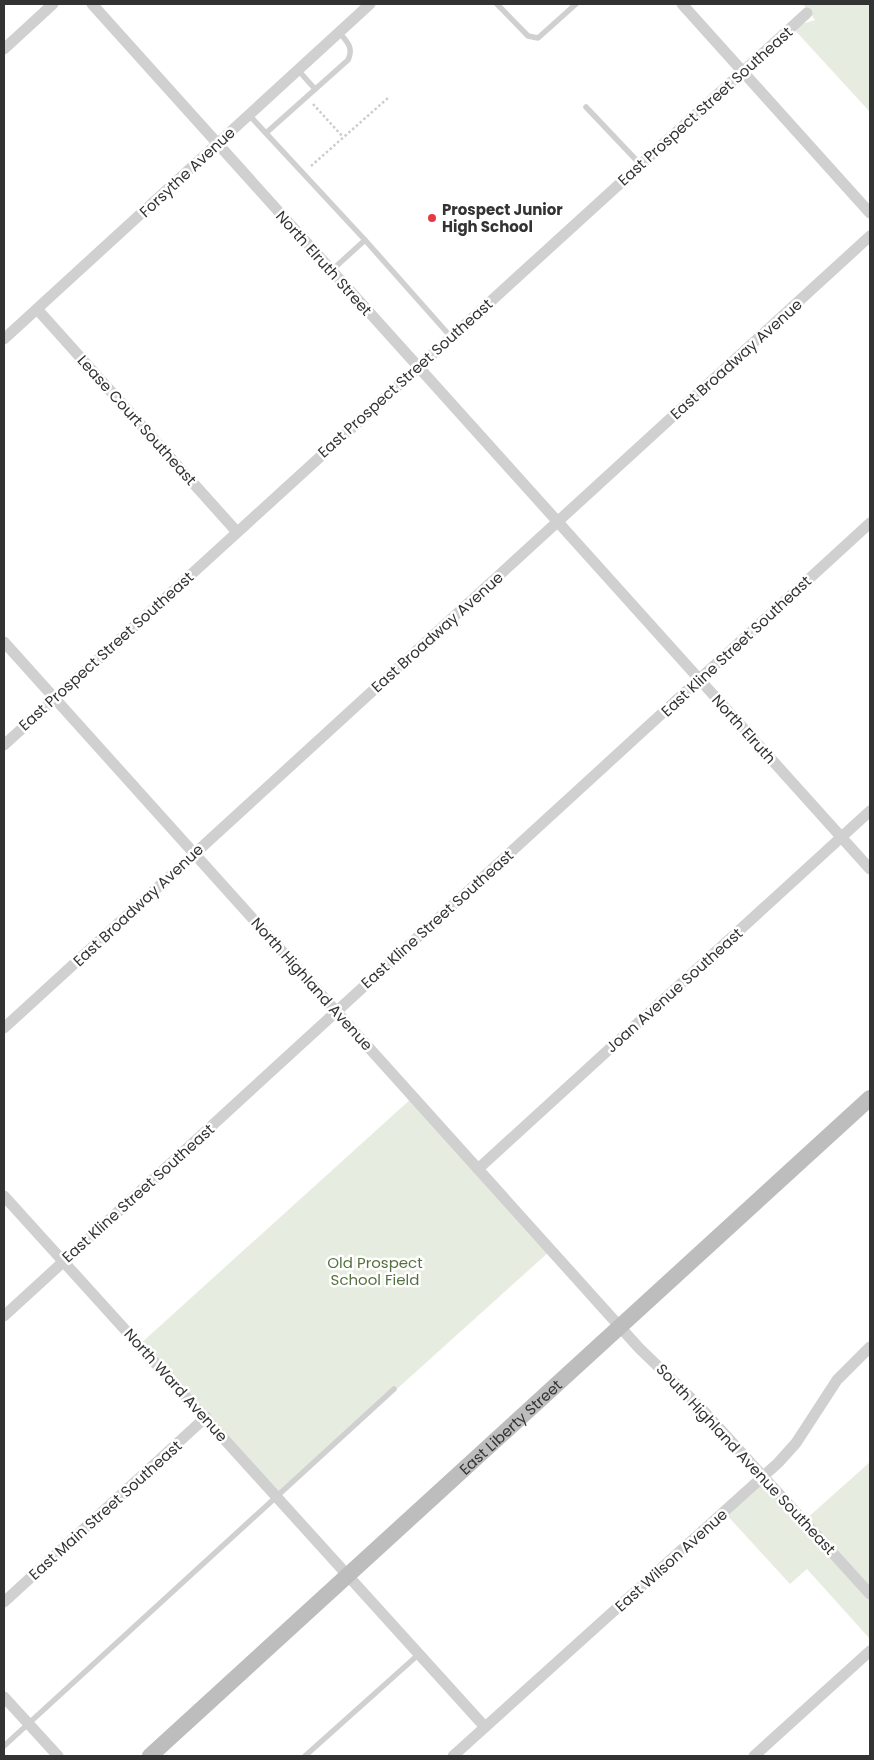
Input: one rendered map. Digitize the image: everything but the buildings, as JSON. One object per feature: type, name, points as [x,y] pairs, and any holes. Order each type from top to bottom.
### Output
[{"type":"street","points":[[4,49],[53,4]]},
{"type":"street","name":"North Elruth Street","points":[[92,4],[557,522]]},
{"type":"street","name":"Forsythe Avenue","points":[[4,339],[370,4]]},
{"type":"street","points":[[682,4],[870,213]]},
{"type":"street","name":"East Prospect Street Southeast","points":[[4,745],[807,13]]},
{"type":"street","name":"East Broadway Avenue","points":[[4,1028],[870,236]]},
{"type":"street","name":"Lease Court Southeast","points":[[37,309],[237,532]]},
{"type":"street","name":"North Elruth","points":[[557,522],[870,869]]},
{"type":"street","name":"East Kline Street Southeast","points":[[4,1316],[870,523]]},
{"type":"street","name":"North Highland Avenue","points":[[4,642],[620,1326]]},
{"type":"street","name":"Joan Avenue Southeast","points":[[478,1169],[870,811]]},
{"type":"street","name":"East Liberty Street","points":[[150,1756],[870,1098]]},
{"type":"street","name":"North Ward Avenue","points":[[4,1196],[485,1727]]},
{"type":"street","name":"South Highland Avenue Southeast","points":[[620,1326],[764,1476],[870,1594]]},
{"type":"street","name":"East Wilson Avenue","points":[[453,1756],[764,1476],[796,1443],[837,1380],[870,1347]]},
{"type":"street","name":"East Main Street Southeast","points":[[4,1602],[206,1417]]},
{"type":"street","points":[[754,1756],[870,1651]]},
{"type":"street","points":[[4,1697],[58,1756]]},
{"type":"lane","points":[[497,4],[528,36],[538,38],[576,4]]},
{"type":"lane","points":[[266,133],[348,60],[351,53],[350,46],[339,32]]},
{"type":"lane","points":[[298,70],[315,89]]},
{"type":"lane","points":[[586,107],[640,164]]},
{"type":"lane","points":[[249,115],[365,240],[451,337]]},
{"type":"lane","points":[[331,271],[365,240]]},
{"type":"lane","points":[[4,1746],[394,1389]]},
{"type":"lane","points":[[305,1756],[419,1654]]},
{"type":"path","points":[[311,166],[388,98]]},
{"type":"path","points":[[312,103],[344,137]]},
{"type":"green space","points":[[803,4],[870,4],[870,112],[792,27],[815,20]]},
{"type":"green space","name":"Old Prospect School Field","points":[[413,1097],[551,1250],[277,1497],[139,1345]]},
{"type":"green space","points":[[870,1462],[870,1639],[807,1569],[790,1584],[724,1512],[764,1476],[805,1520]]},
{"type":"place","name":"Prospect Junior High School","points":[[432,218]]}]
